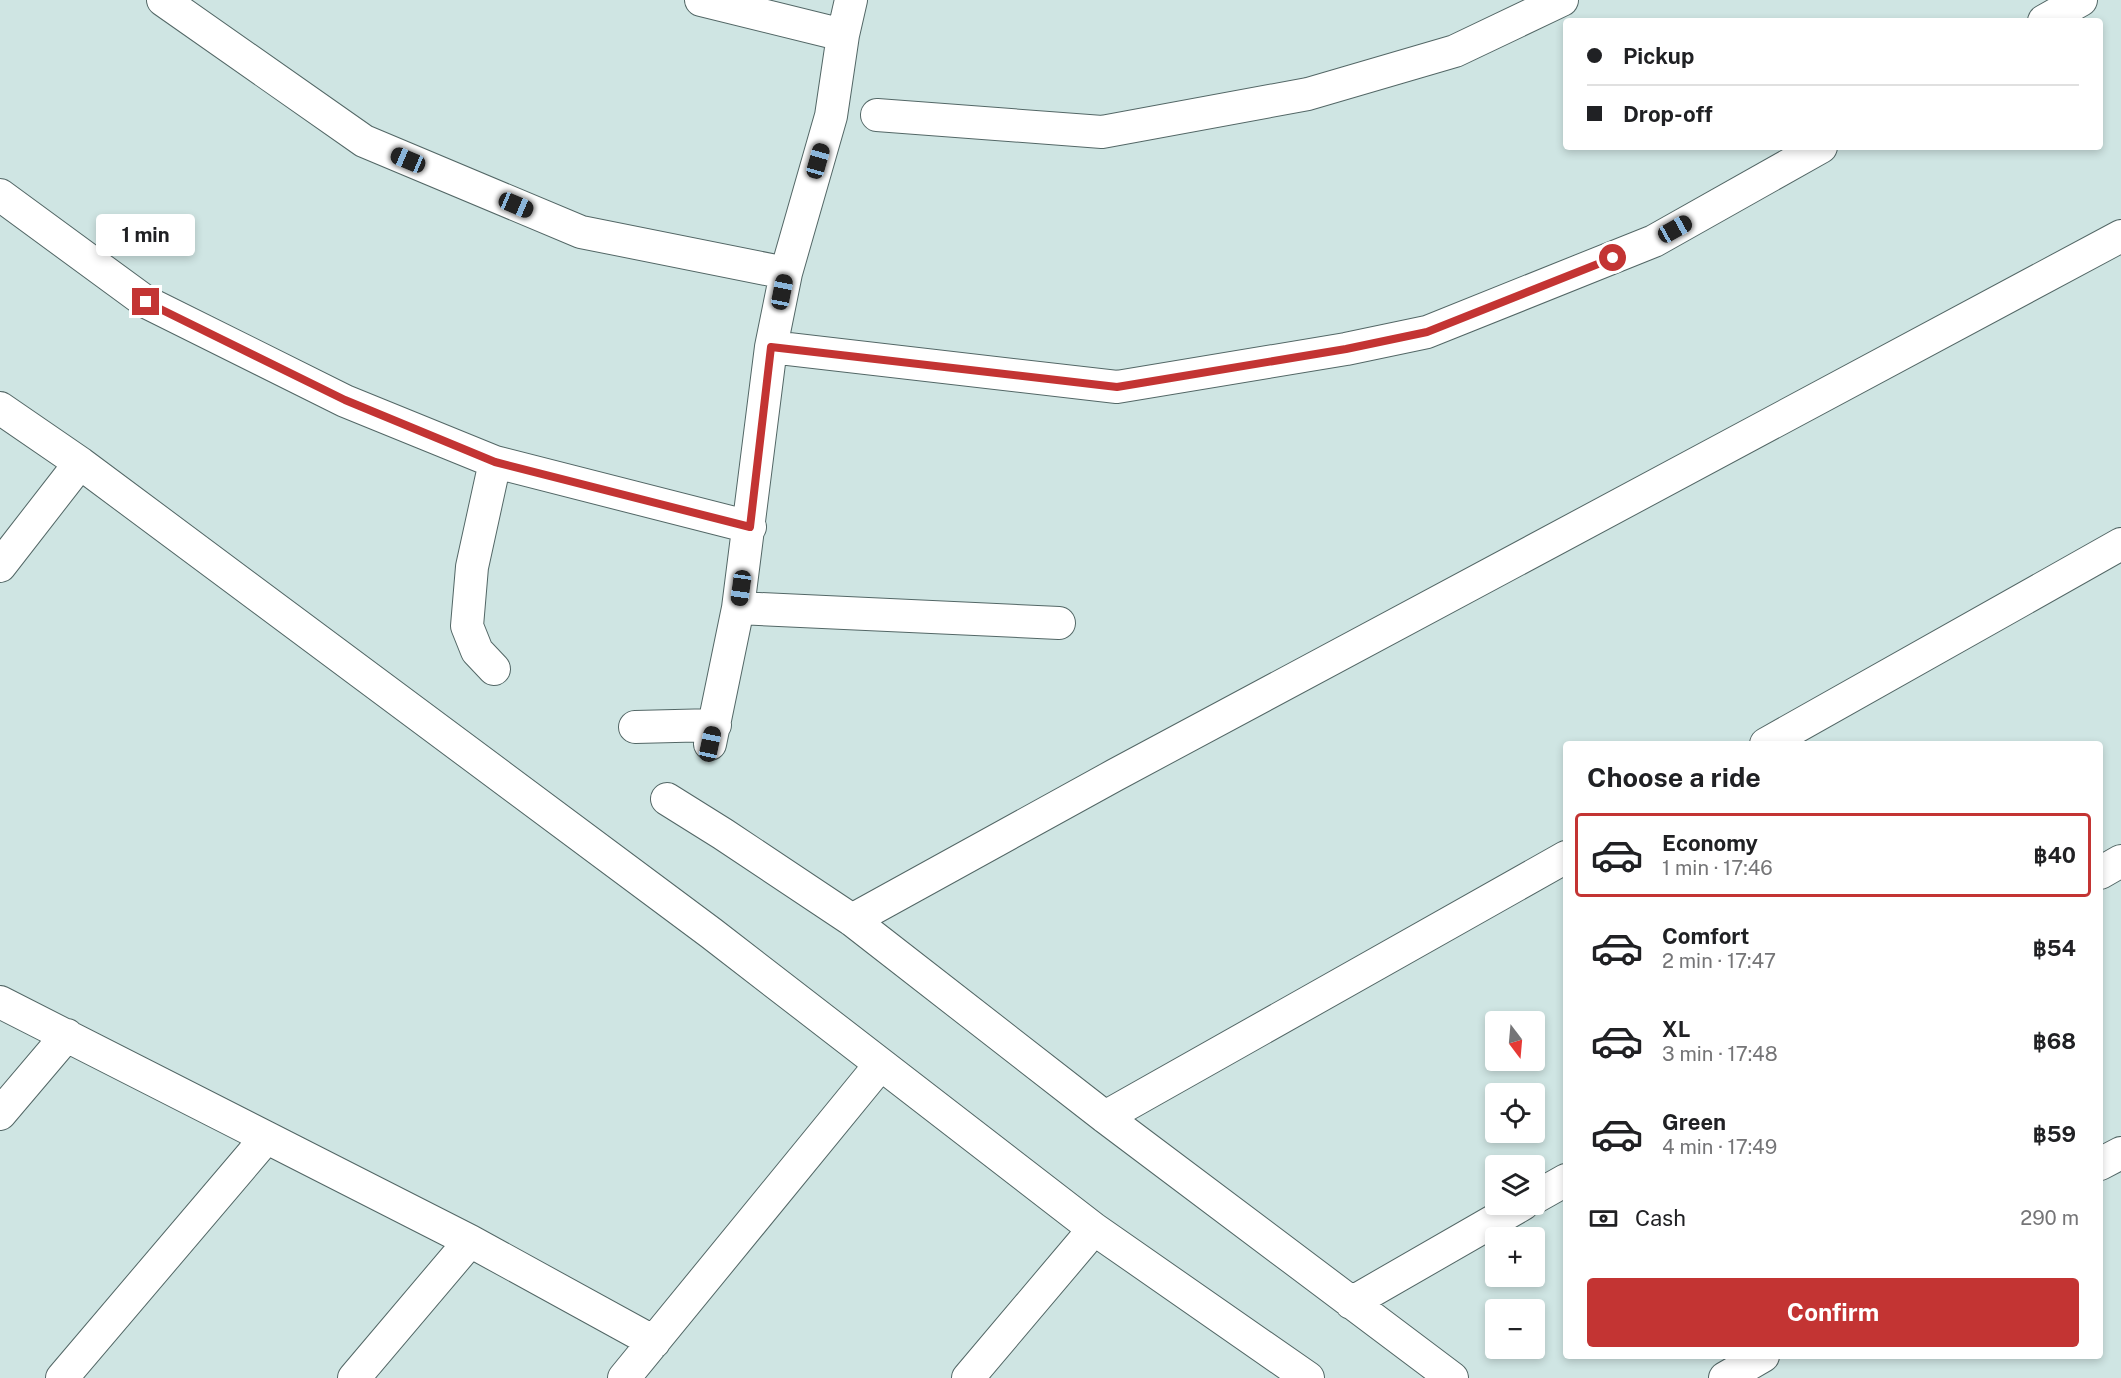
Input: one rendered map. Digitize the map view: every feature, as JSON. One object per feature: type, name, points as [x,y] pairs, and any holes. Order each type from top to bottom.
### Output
[{"type":"street","points":[[163,0],[364,141],[581,232],[786,273]]},
{"type":"street","points":[[701,0],[843,35]]},
{"type":"street","points":[[635,727],[712,734],[738,608],[771,347],[786,273],[831,116],[843,35],[852,0]]},
{"type":"street","points":[[877,115],[1102,132],[1308,94],[1455,51],[1562,0]]},
{"type":"street","points":[[2049,18],[2081,0]]},
{"type":"street","points":[[771,347],[1117,387],[1346,349],[1427,332],[1654,241],[1816,150]]},
{"type":"street","points":[[0,195],[146,302],[345,400],[495,462],[750,527]]},
{"type":"street","points":[[852,920],[1115,775],[2121,236]]},
{"type":"street","points":[[0,408],[81,463],[701,926],[1094,1229],[1308,1378]]},
{"type":"street","points":[[494,669],[477,651],[467,626],[472,567],[495,462]]},
{"type":"street","points":[[0,566],[81,463]]},
{"type":"street","points":[[1771,741],[2121,544]]},
{"type":"street","points":[[738,608],[1059,623]]},
{"type":"street","points":[[667,799],[852,920],[1105,1117],[1452,1378]]},
{"type":"street","points":[[1105,1117],[1563,859]]},
{"type":"street","points":[[2103,871],[2121,861]]},
{"type":"street","points":[[0,1002],[470,1241],[654,1342]]},
{"type":"street","points":[[0,1114],[67,1035]]},
{"type":"street","points":[[624,1378],[880,1065]]},
{"type":"street","points":[[62,1378],[266,1138]]},
{"type":"street","points":[[2103,1162],[2121,1153]]},
{"type":"street","points":[[1545,1192],[1563,1182]]},
{"type":"street","points":[[1351,1303],[1504,1215]]},
{"type":"street","points":[[969,1378],[1094,1229]]},
{"type":"street","points":[[354,1378],[470,1241]]},
{"type":"street","points":[[1725,1378],[1758,1359]]},
{"type":"route","points":[[146,302],[345,400],[495,462],[750,527],[771,347],[1117,387],[1346,349],[1427,332],[1613,258]]}]
